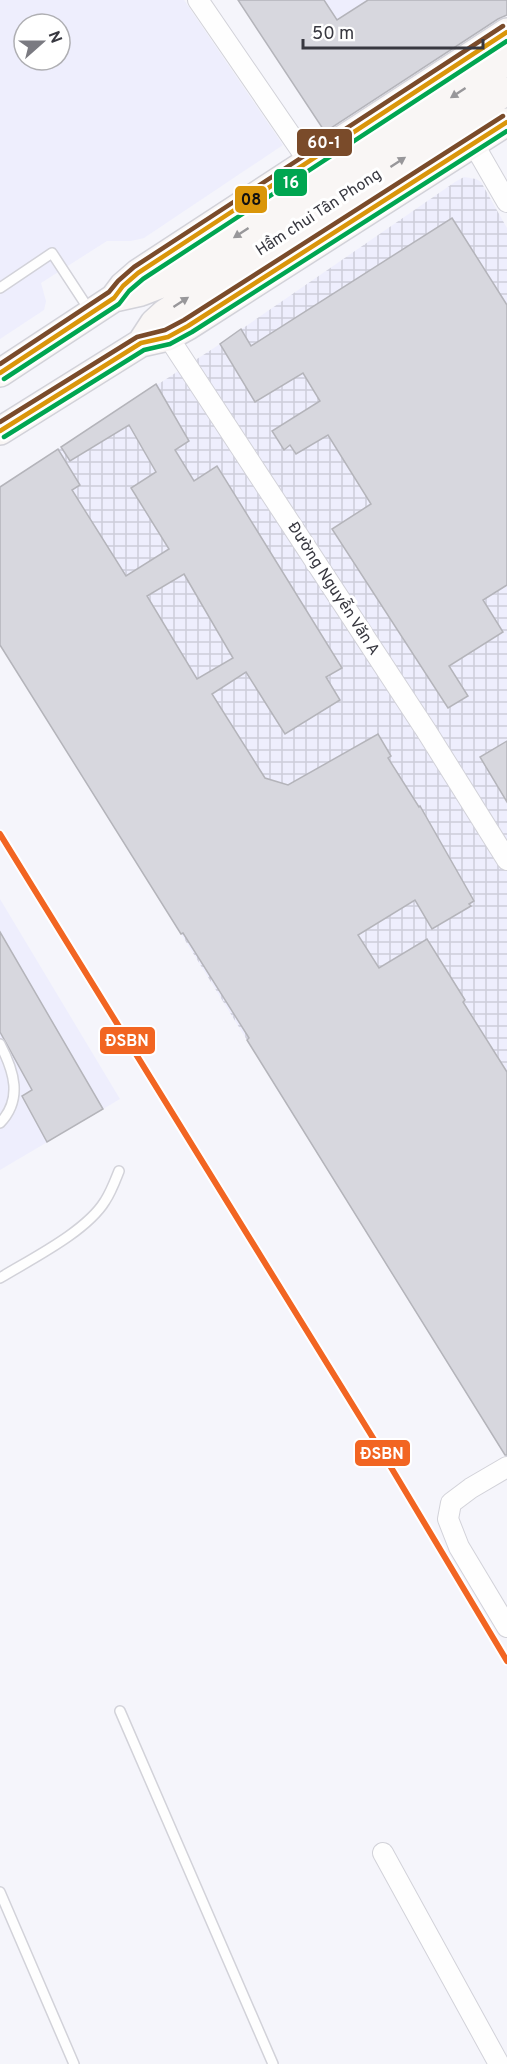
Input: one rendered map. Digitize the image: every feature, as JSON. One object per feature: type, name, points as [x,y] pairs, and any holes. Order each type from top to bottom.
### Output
[{"type":"main road","points":[[0,373],[114,298],[123,286],[138,273],[507,32]]},
{"type":"main road","name":"Hầm chui Tân Phong","points":[[114,298],[141,292],[167,282],[507,61]]},
{"type":"main road","name":"Hầm chui Tân Phong","points":[[0,431],[141,343],[507,91]]},
{"type":"main road","points":[[163,328],[507,122]]},
{"type":"street","points":[[198,0],[309,162]]},
{"type":"street","points":[[473,143],[507,202]]},
{"type":"street","name":"Đường Nguyễn Văn A","points":[[163,328],[427,732],[507,860]]},
{"type":"street","points":[[507,1467],[471,1488],[451,1503],[448,1520],[459,1547],[507,1627]]},
{"type":"street","points":[[383,1853],[499,2064]]},
{"type":"lane","points":[[0,288],[52,253],[91,313]]},
{"type":"lane","points":[[0,1044],[9,1061],[15,1091],[9,1114],[0,1124]]},
{"type":"lane","points":[[0,1278],[70,1234],[90,1218],[105,1202],[119,1171]]},
{"type":"lane","points":[[120,1711],[273,2064]]},
{"type":"lane","points":[[0,1892],[74,2064]]},
{"type":"shaded area","points":[[0,0],[184,0],[283,145],[144,238],[131,241],[107,241],[41,283],[46,301],[44,310],[0,339]]},
{"type":"shaded area","points":[[324,0],[368,0],[337,20]]},
{"type":"shaded area","points":[[464,177],[481,182],[507,228],[507,1459],[152,887],[0,487],[220,344]]},
{"type":"shaded area","points":[[0,899],[120,1099],[0,1170]]},
{"type":"building","points":[[238,0],[324,0],[337,20],[368,0],[507,0],[507,15],[325,132]]},
{"type":"building","points":[[452,218],[507,305],[507,585],[483,600],[503,632],[449,666],[468,696],[448,708],[332,529],[371,504],[328,435],[296,454],[290,445],[284,450],[272,431],[320,401],[303,373],[255,402],[220,344],[241,329],[251,346]]},
{"type":"building","points":[[156,384],[189,441],[175,450],[194,481],[217,466],[342,668],[326,677],[340,700],[285,734],[246,672],[212,694],[265,778],[288,785],[378,734],[391,756],[388,758],[420,806],[474,901],[469,904],[471,906],[432,929],[415,900],[358,935],[379,968],[427,939],[507,1072],[507,1455],[247,1040],[249,1038],[0,645],[0,487],[58,449],[80,485],[72,490],[126,576],[169,549],[131,488],[156,472],[129,425],[70,461],[61,447]],"holes":[[[184,574],[233,658],[197,679],[147,596]]]},
{"type":"building","points":[[507,741],[507,802],[480,757]]},
{"type":"building","points":[[0,932],[103,1109],[47,1142],[22,1096],[32,1090],[0,1032]]},
{"type":"transit line","name":"60-1","points":[[0,364],[109,292],[134,267],[503,26]]},
{"type":"transit line","name":"08","points":[[0,373],[114,298],[123,286],[138,273],[507,32]]},
{"type":"transit line","name":"16","points":[[4,379],[119,304],[143,279],[507,41]]},
{"type":"transit line","name":"60-1","points":[[0,422],[137,337],[165,330],[184,320],[503,116]]},
{"type":"transit line","name":"08","points":[[0,431],[141,343],[168,337],[188,326],[507,122]]},
{"type":"transit line","name":"16","points":[[4,437],[144,350],[170,344],[192,332],[507,131]]},
{"type":"transit line","name":"ĐSBN","points":[[0,834],[386,1459],[507,1661]]}]
